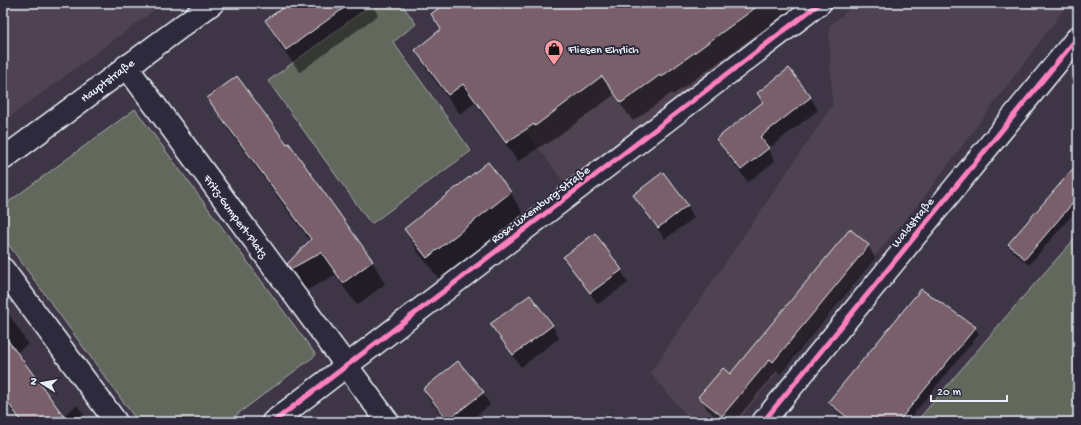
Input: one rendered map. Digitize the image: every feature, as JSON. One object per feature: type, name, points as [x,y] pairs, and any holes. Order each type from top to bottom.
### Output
[{"type":"street","name":"Hauptstraße","points":[[3,159],[126,66],[213,3]]},
{"type":"street","name":"Rosa-Luxemburg-Straße","points":[[272,422],[820,3]]},
{"type":"street","name":"Waldstraße","points":[[763,422],[1078,37]]},
{"type":"street","name":"Fritz-Gumpert-Platz","points":[[126,66],[388,422]]},
{"type":"street","points":[[3,269],[116,422]]},
{"type":"shaded area","points":[[3,3],[164,3],[3,122]]},
{"type":"shaded area","points":[[490,3],[801,3],[565,184],[467,52]]},
{"type":"shaded area","points":[[857,3],[1069,3],[924,197],[737,422],[692,422],[650,373],[832,106],[829,26]]},
{"type":"green space","points":[[374,3],[401,3],[416,24],[393,42],[471,151],[371,224],[268,81]]},
{"type":"green space","points":[[135,109],[316,355],[227,422],[138,422],[3,237],[3,206]]},
{"type":"green space","points":[[1078,235],[1078,422],[916,422],[1022,298]]},
{"type":"building","points":[[290,3],[351,3],[286,50],[265,20]]},
{"type":"building","name":"Fliesen Ehrlich","points":[[445,3],[762,3],[661,77],[660,75],[621,103],[602,76],[535,126],[534,124],[506,143],[463,84],[448,95],[415,50],[441,29],[431,14]]},
{"type":"building","points":[[789,68],[811,97],[760,137],[769,148],[741,170],[716,139],[763,102],[757,93]]},
{"type":"building","points":[[237,76],[287,144],[289,143],[373,261],[343,283],[321,252],[291,269],[287,264],[311,239],[207,98]]},
{"type":"building","points":[[488,162],[511,192],[427,258],[404,229]]},
{"type":"building","points":[[1078,163],[1078,197],[1025,259],[1008,244]]},
{"type":"building","points":[[663,172],[688,205],[658,228],[633,195]]},
{"type":"building","points":[[850,229],[869,245],[773,362],[770,359],[722,416],[698,397],[723,368],[730,374]]},
{"type":"building","points":[[595,233],[622,270],[590,293],[563,257]]},
{"type":"building","points":[[921,289],[976,327],[898,422],[853,422],[828,402]]},
{"type":"building","points":[[530,295],[553,325],[513,355],[490,324]]},
{"type":"building","points":[[3,334],[68,422],[22,422],[3,396]]},
{"type":"building","points":[[458,361],[484,392],[448,420],[423,389]]},
{"type":"cycle path","points":[[273,422],[820,3]]},
{"type":"cycle path","points":[[763,422],[1078,37]]},
{"type":"place","name":"Fliesen Ehrlich","points":[[554,66]]}]
